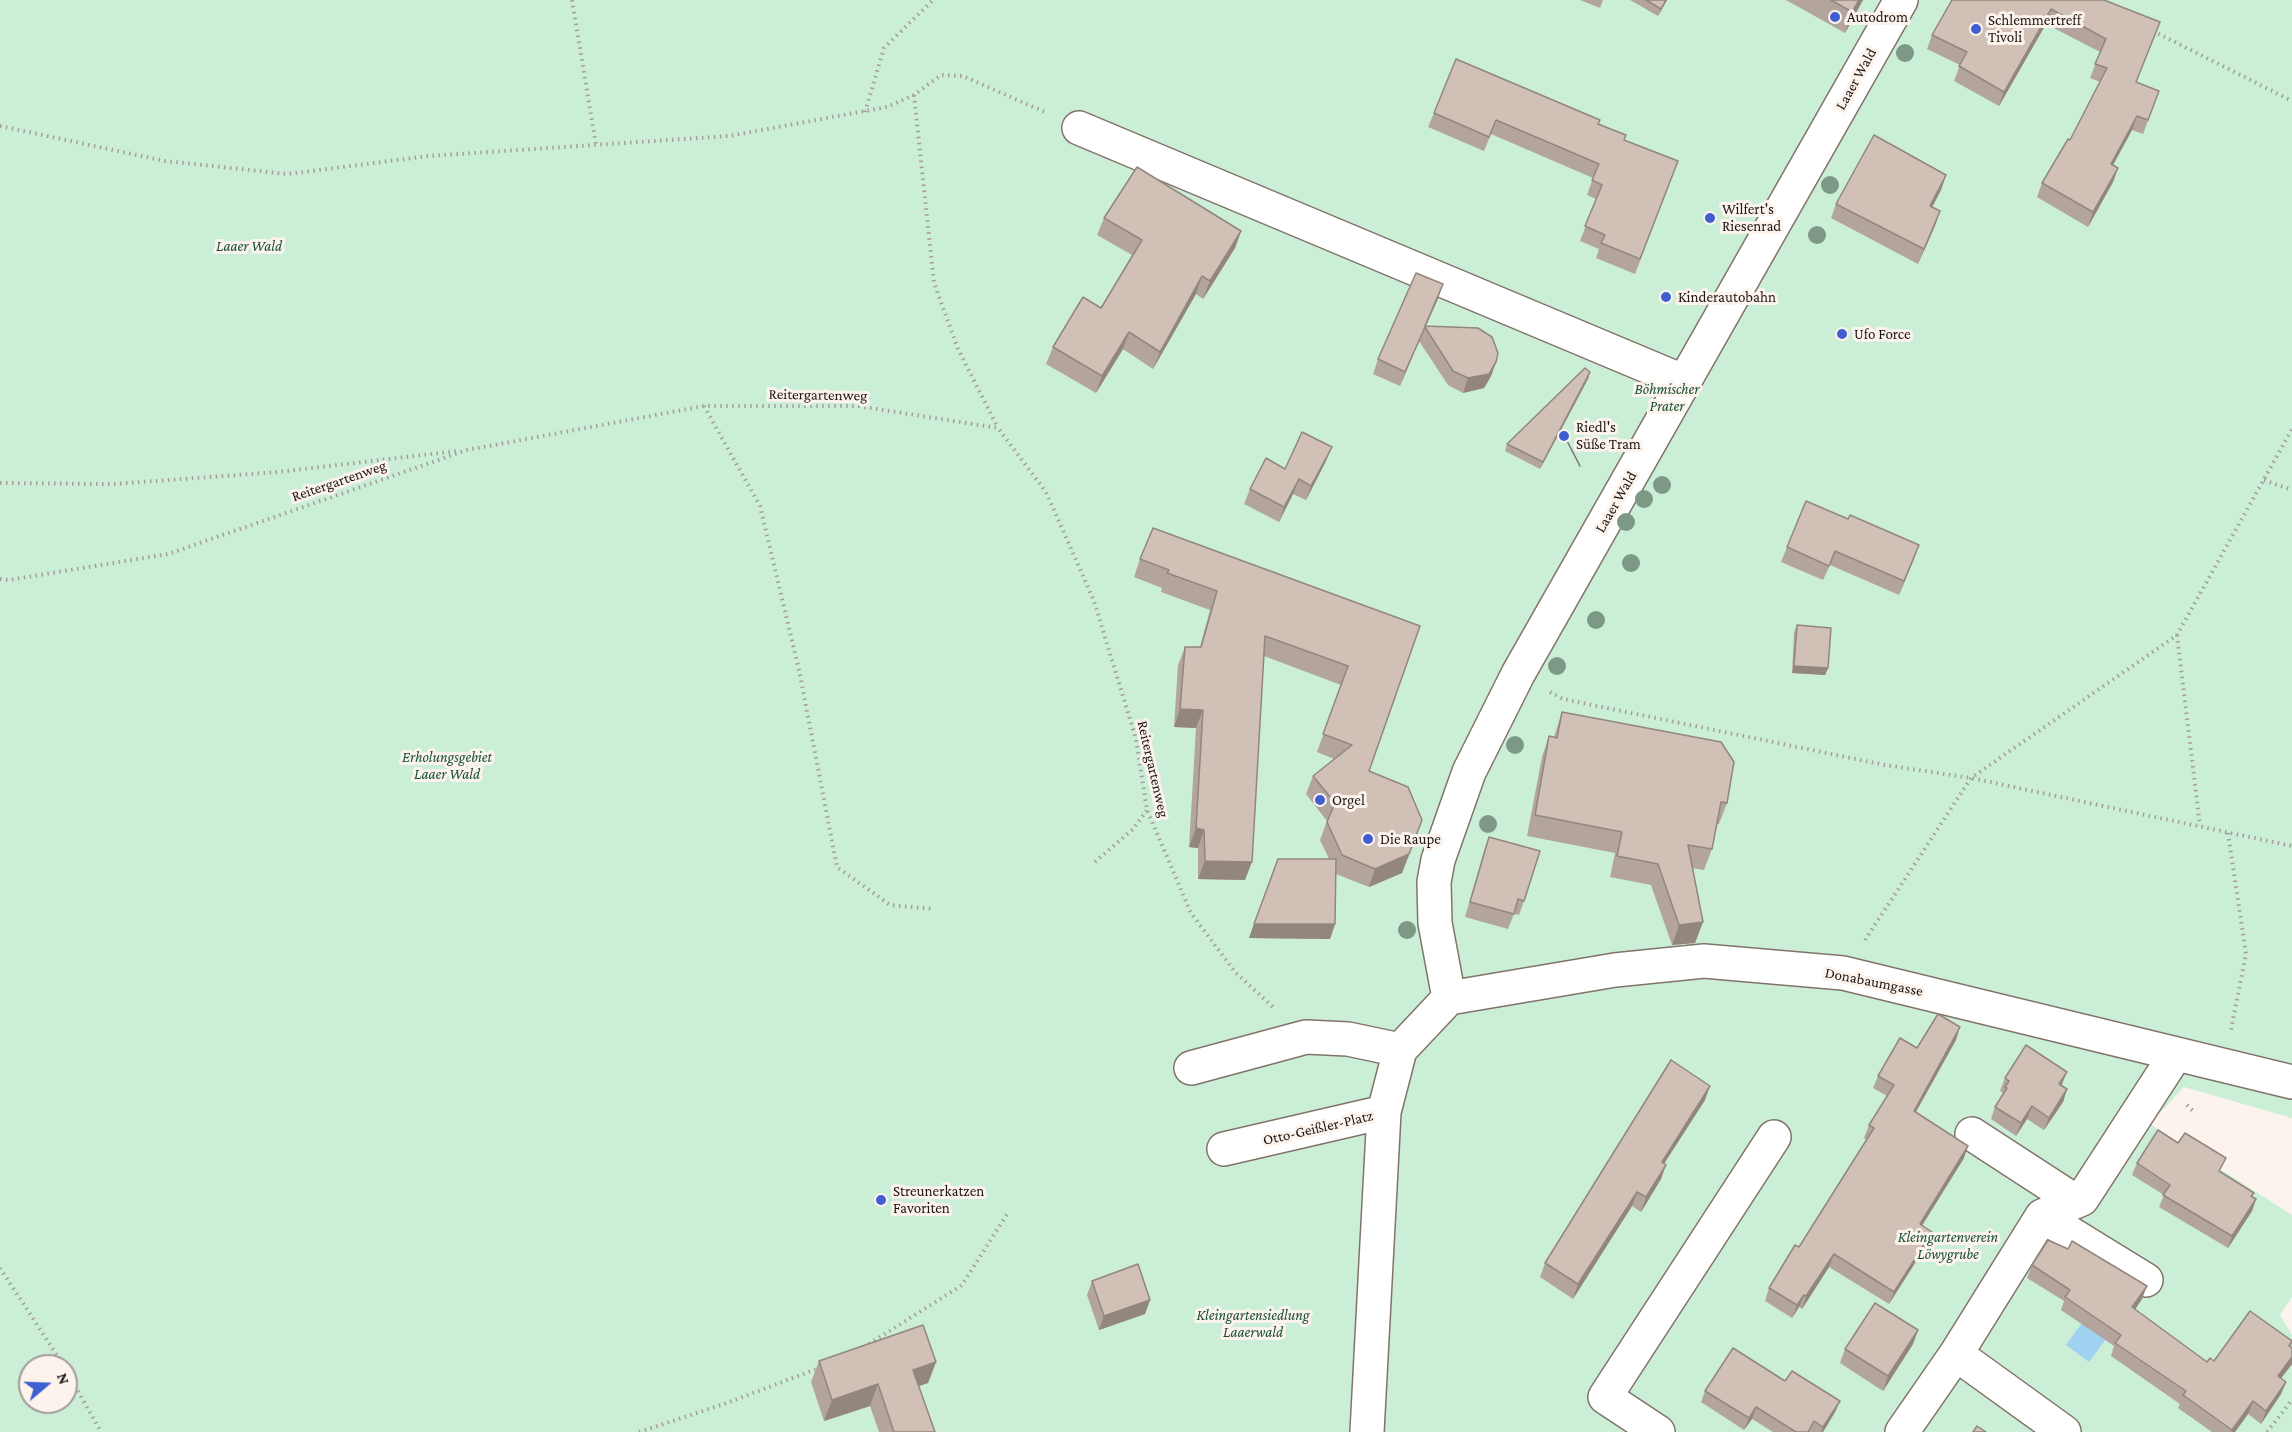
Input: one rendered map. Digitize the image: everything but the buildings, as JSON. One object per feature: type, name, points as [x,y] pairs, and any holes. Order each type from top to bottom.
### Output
[{"type":"street","name":"Laaer Wald","points":[[1449,998],[1435,923],[1434,882],[1438,860],[1469,772],[1518,674],[1901,0]]},
{"type":"street","points":[[1079,128],[1685,382]]},
{"type":"street","name":"Donabaumgasse","points":[[1449,998],[1615,970],[1704,961],[1843,973],[2292,1082]]},
{"type":"street","name":"Otto-Geißler-Platz","points":[[1224,1149],[1384,1112],[1400,1050],[1449,998]]},
{"type":"street","points":[[1191,1068],[1306,1036],[1348,1039],[1400,1050]]},
{"type":"street","points":[[1902,1432],[1956,1354],[2042,1216],[2082,1199],[2176,1054]]},
{"type":"street","points":[[1367,1432],[1384,1112]]},
{"type":"street","points":[[1972,1134],[2075,1201]]},
{"type":"street","points":[[1658,1432],[1605,1396],[1774,1137]]},
{"type":"street","points":[[2042,1216],[2146,1280]]},
{"type":"street","points":[[1956,1354],[2064,1432]]},
{"type":"path","points":[[572,0],[596,145]]},
{"type":"path","points":[[865,113],[884,48],[933,0]]},
{"type":"path","points":[[2143,27],[2292,101]]},
{"type":"path","points":[[0,126],[165,161],[287,174],[429,156],[729,136],[865,113],[887,107],[914,94],[940,75],[963,76],[1079,128]]},
{"type":"path","points":[[914,94],[934,283],[958,350],[998,429]]},
{"type":"path","points":[[704,406],[760,506],[799,670],[837,867],[890,905],[933,909]]},
{"type":"path","name":"Reitergartenweg","points":[[0,579],[9,580],[168,554],[466,450],[704,406],[858,406],[998,429],[1046,492],[1094,601],[1136,739],[1147,810],[1191,913],[1235,972],[1306,1036]]},
{"type":"path","points":[[1843,973],[1971,778],[2177,635],[2292,429]]},
{"type":"path","points":[[0,483],[114,484],[278,472],[466,450]]},
{"type":"path","points":[[2264,480],[2292,490]]},
{"type":"path","points":[[2177,635],[2200,826]]},
{"type":"path","points":[[1518,674],[1563,699],[1885,765],[1971,778],[2292,846]]},
{"type":"path","points":[[1095,862],[1133,829],[1147,810]]},
{"type":"path","points":[[2224,1065],[2246,954],[2228,833]]},
{"type":"path","points":[[862,1348],[962,1285],[1010,1211]]},
{"type":"path","points":[[0,1268],[56,1354]]},
{"type":"path","points":[[639,1432],[724,1404],[822,1367]]},
{"type":"path","points":[[78,1391],[101,1432]]},
{"type":"path","points":[[2267,1432],[2292,1400]]},
{"type":"green space","name":"Erholungsgebiet Laaer Wald","points":[[0,0],[2292,0],[2292,1118],[2184,1087],[2150,1124],[2292,1215],[2292,1297],[2280,1315],[2292,1335],[2292,1432],[0,1432]]},
{"type":"water","points":[[2095,1305],[2119,1321],[2089,1362],[2066,1345]]},
{"type":"tram line","points":[[1553,414],[1580,466]]},
{"type":"place","name":"Autodrom","points":[[1835,17]]},
{"type":"place","name":"Schlemmertreff Tivoli","points":[[1976,29]]},
{"type":"place","name":"Wilfert's Riesenrad","points":[[1710,218]]},
{"type":"place","name":"Kinderautobahn","points":[[1666,297]]},
{"type":"place","name":"Ufo Force","points":[[1842,334]]},
{"type":"place","name":"Riedl's Süße Tram","points":[[1564,436]]},
{"type":"place","name":"Orgel","points":[[1320,800]]},
{"type":"place","name":"Die Raupe","points":[[1368,839]]},
{"type":"place","name":"Streunerkatzen Favoriten","points":[[881,1200]]},
{"type":"park label","name":"Böhmischer Prater","points":[[1667,398]]},
{"type":"park label","name":"Kleingartenverein Löwygrube","points":[[1948,1246]]},
{"type":"park label","name":"Kleingartensiedlung Laaerwald","points":[[1253,1324]]}]
